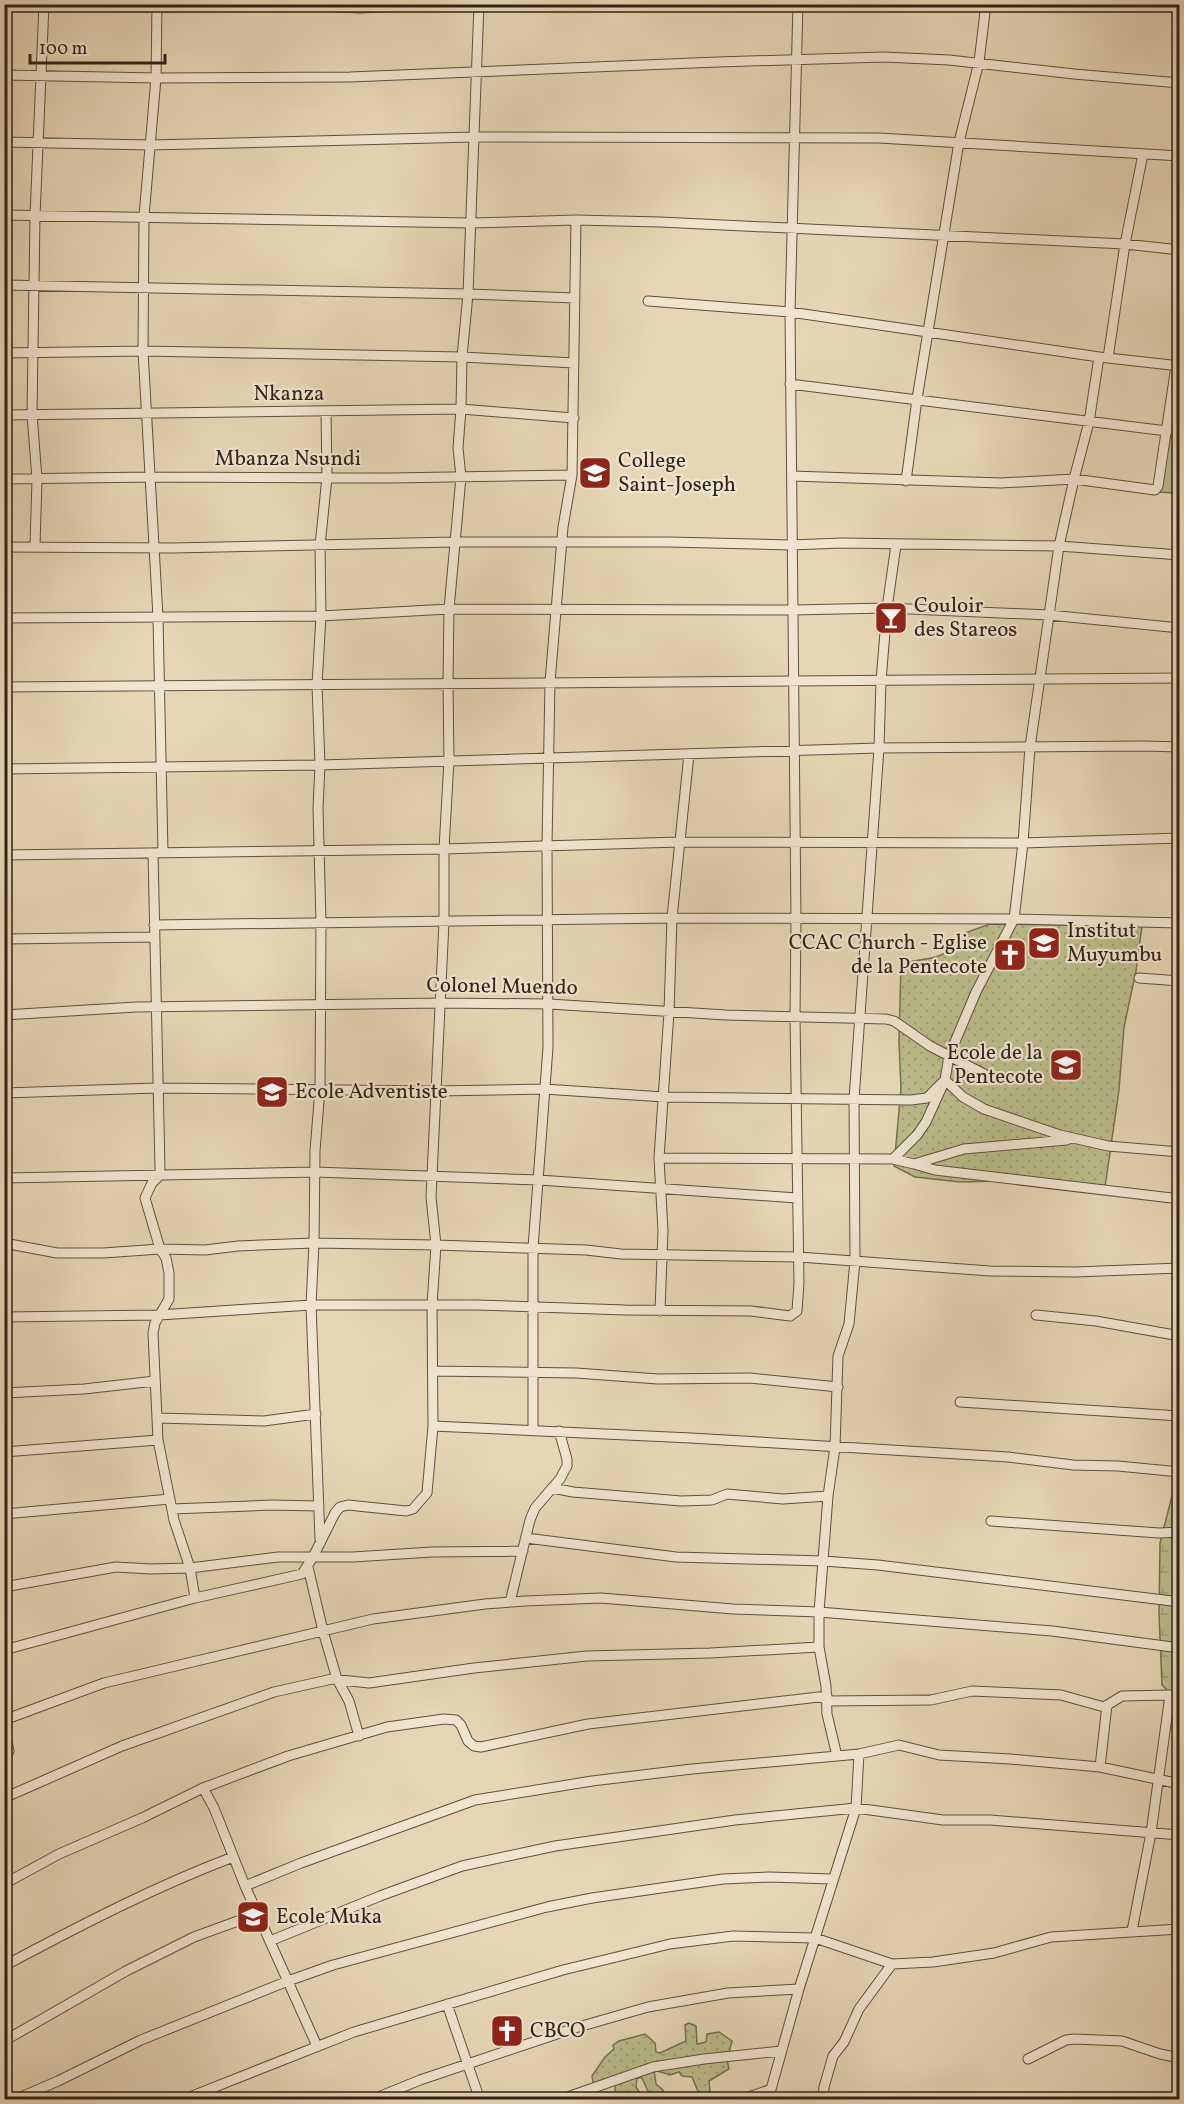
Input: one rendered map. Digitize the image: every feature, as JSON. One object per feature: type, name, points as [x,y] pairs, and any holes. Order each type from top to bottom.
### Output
[{"type":"street","points":[[35,546],[37,479],[32,414],[35,216],[45,4],[359,8],[454,4]]},
{"type":"street","points":[[4,1650],[195,1599],[302,1574],[308,1567],[334,1513],[340,1507],[348,1505],[406,1511],[413,1509],[427,1493],[434,1426],[432,1305],[436,1245],[432,1218],[432,1177],[449,760],[449,609],[461,477],[458,448],[462,357],[468,294],[479,4]]},
{"type":"street","points":[[577,4],[584,4]]},
{"type":"street","points":[[4,1317],[159,1315],[311,1305],[751,1311],[790,1316],[797,1311],[799,1257],[795,1100],[796,919],[790,312],[798,4]]},
{"type":"street","points":[[906,481],[959,142],[979,62],[986,4]]},
{"type":"street","points":[[157,6],[156,78],[144,216],[143,351],[161,687],[163,853]]},
{"type":"street","points":[[4,75],[272,78],[476,73],[884,57],[979,62],[1074,74],[1179,82]]},
{"type":"street","points":[[4,142],[150,145],[474,136],[879,138],[1179,156]]},
{"type":"street","points":[[893,1159],[916,1136],[926,1122],[945,1080],[949,1056],[976,992],[1014,919],[1023,843],[1030,747],[1059,546],[1103,357],[1143,154]]},
{"type":"street","points":[[4,215],[471,223],[576,220],[660,222],[791,230],[1125,244],[1179,250]]},
{"type":"street","points":[[533,1430],[531,1307],[533,1248],[549,1004],[547,845],[550,682],[563,527],[572,476],[576,220]]},
{"type":"street","points":[[4,285],[575,298]]},
{"type":"street","points":[[648,301],[790,312],[1178,366],[1158,489],[1074,479],[1001,483],[792,476]]},
{"type":"street","points":[[4,353],[143,351],[462,357],[574,363]]},
{"type":"street","points":[[790,384],[1167,431]]},
{"type":"street","name":"Nkanza","points":[[4,415],[461,409],[574,418]]},
{"type":"street","points":[[321,1542],[311,1305],[320,1089],[321,923],[318,808],[320,765],[317,685],[321,616],[320,546],[327,477],[326,412]]},
{"type":"street","name":"Mbanza Nsundi","points":[[4,479],[572,476]]},
{"type":"street","points":[[4,547],[669,542],[1059,546],[1179,555]]},
{"type":"street","points":[[837,1756],[828,1724],[825,1677],[819,1647],[819,1612],[828,1496],[835,1447],[838,1356],[849,1324],[855,1261],[854,1099],[879,748],[881,681],[887,608],[897,545]]},
{"type":"street","points":[[4,618],[321,616],[449,609],[887,608],[1049,615],[1179,628]]},
{"type":"street","points":[[4,687],[1179,678]]},
{"type":"street","points":[[4,769],[320,765],[879,748],[1179,747]]},
{"type":"street","points":[[660,1311],[663,1254],[659,1158],[669,1012],[672,918],[688,754]]},
{"type":"street","points":[[4,855],[444,849],[680,842],[1023,843],[1179,838]]},
{"type":"street","points":[[153,853],[160,1175],[152,1183],[145,1198],[160,1249],[166,1258],[170,1295],[159,1315],[153,1333],[155,1381],[159,1440],[171,1504],[190,1568],[195,1599]]},
{"type":"street","points":[[154,925],[672,918],[1014,919],[1179,923]]},
{"type":"street","points":[[4,939],[154,938]]},
{"type":"street","points":[[1139,978],[1179,981]]},
{"type":"street","name":"Colonel Muendo","points":[[4,1015],[155,1007],[440,1003],[549,1004],[669,1012],[859,1018],[894,1021],[908,1032],[984,1074]]},
{"type":"street","points":[[4,1093],[157,1088],[436,1091],[544,1089],[664,1097],[795,1100],[920,1099],[927,1098],[945,1080]]},
{"type":"street","points":[[945,1080],[963,1097],[984,1109],[1040,1129],[1108,1146],[1179,1152]]},
{"type":"street","points":[[914,1164],[964,1149],[1077,1139]]},
{"type":"street","points":[[659,1158],[893,1159],[935,1170],[1179,1199]]},
{"type":"street","points":[[4,1178],[315,1172],[539,1180],[797,1198]]},
{"type":"street","points":[[4,1243],[57,1253],[104,1253],[160,1249],[205,1250],[238,1246],[314,1243],[799,1257],[990,1271],[1075,1272],[1179,1268]]},
{"type":"street","points":[[1036,1315],[1096,1321],[1179,1336]]},
{"type":"street","points":[[433,1371],[576,1373],[658,1379],[750,1378],[838,1388]]},
{"type":"street","points":[[4,1393],[84,1389],[155,1381]]},
{"type":"street","points":[[960,1402],[1179,1416]]},
{"type":"street","points":[[158,1418],[264,1420],[316,1414]]},
{"type":"street","points":[[434,1426],[1008,1457],[1073,1465],[1123,1466],[1179,1472]]},
{"type":"street","points":[[510,1602],[535,1508],[560,1479],[567,1466],[559,1431]]},
{"type":"street","points":[[4,1452],[159,1440]]},
{"type":"street","points":[[552,1488],[573,1492],[681,1501],[712,1500],[727,1494],[783,1499],[828,1496]]},
{"type":"street","points":[[4,1514],[171,1504],[319,1506]]},
{"type":"street","points":[[991,1521],[1159,1533],[1179,1532]]},
{"type":"street","points":[[526,1538],[676,1557],[823,1561],[878,1565],[1179,1602]]},
{"type":"street","points":[[4,1587],[116,1567],[190,1568],[278,1557],[523,1551]]},
{"type":"street","points":[[308,1567],[337,1679],[349,1701],[359,1736]]},
{"type":"street","points":[[4,1720],[104,1683],[323,1630],[373,1619],[510,1602],[601,1598],[733,1609],[819,1612],[1052,1631],[1179,1648]]},
{"type":"street","points":[[4,1798],[122,1746],[217,1712],[274,1692],[337,1679],[369,1683],[474,1668],[587,1656],[819,1647]]},
{"type":"street","points":[[4,1884],[59,1854],[142,1818],[203,1788],[288,1756],[387,1727],[444,1719],[456,1720],[461,1725],[468,1741],[474,1746],[482,1747],[588,1724],[826,1699],[931,1700],[972,1691],[1061,1695],[1104,1707],[1122,1696],[1170,1695],[1151,1833],[1132,1931]]},
{"type":"street","points":[[1100,1767],[1107,1706]]},
{"type":"street","points":[[1168,1714],[1179,1716]]},
{"type":"street","points":[[4,1726],[9,1751],[4,1758]]},
{"type":"street","points":[[245,1887],[301,1863],[475,1800],[626,1777],[859,1754],[899,1745],[939,1755],[1010,1758],[1100,1767],[1179,1784]]},
{"type":"street","points":[[740,2100],[769,2095],[799,1989],[856,1808],[859,1754]]},
{"type":"street","points":[[203,1788],[214,1808],[245,1887],[317,2046]]},
{"type":"street","points":[[270,1941],[462,1866],[555,1846],[735,1820],[856,1808],[926,1818],[990,1820],[1179,1834]]},
{"type":"street","points":[[4,1966],[178,1878],[233,1857]]},
{"type":"street","points":[[14,2100],[141,2040],[333,1965],[548,1907],[592,1898],[723,1879],[770,1877],[833,1879]]},
{"type":"street","points":[[4,2041],[126,1971],[194,1937],[257,1914]]},
{"type":"street","points":[[182,2100],[354,2032],[563,1970],[670,1944],[733,1936],[815,1938],[892,1964],[933,1962],[993,1953],[1046,1938],[1179,1929]]},
{"type":"street","points":[[823,2100],[824,2087],[833,2056],[843,2045],[859,2009],[892,1964]]},
{"type":"street","points":[[371,2100],[420,2080],[648,2007],[728,1993],[799,1989]]},
{"type":"street","points":[[447,2004],[480,2100]]},
{"type":"street","points":[[1028,2059],[1066,2040],[1074,2039],[1122,2041],[1179,2058]]},
{"type":"street","points":[[560,2100],[653,2067],[781,2051]]},
{"type":"green space","points":[[1178,371],[1179,498],[1174,493],[1159,492]]},
{"type":"green space","points":[[990,924],[1142,926],[1136,971],[1124,1027],[1119,1090],[1104,1194],[1000,1181],[960,1182],[915,1177],[894,1166],[901,1089],[899,1041],[901,964],[941,955],[959,935]]},
{"type":"green space","points":[[1179,1475],[1180,1695],[1177,1700],[1162,1685],[1159,1614],[1160,1543]]},
{"type":"green space","points":[[689,2023],[696,2026],[697,2044],[706,2042],[707,2034],[719,2032],[732,2041],[727,2060],[729,2069],[709,2081],[710,2090],[704,2099],[695,2099],[699,2094],[692,2077],[682,2076],[679,2072],[670,2075],[654,2070],[656,2084],[663,2090],[664,2095],[652,2100],[642,2078],[637,2078],[636,2087],[643,2099],[621,2100],[615,2094],[615,2085],[593,2082],[592,2076],[605,2057],[614,2049],[613,2045],[619,2041],[645,2034],[655,2043],[656,2052],[660,2053],[686,2041],[685,2025]]},
{"type":"place","name":"College Saint-Joseph","points":[[595,473]]},
{"type":"place","name":"Couloir des Stareos","points":[[891,618]]},
{"type":"place","name":"Institut Muyumbu","points":[[1044,943]]},
{"type":"place","name":"CCAC Church - Eglise de la Pentecote","points":[[1010,955]]},
{"type":"place","name":"Ecole de la Pentecote","points":[[1066,1065]]},
{"type":"place","name":"Ecole Adventiste","points":[[272,1092]]},
{"type":"place","name":"Ecole Muka","points":[[253,1917]]},
{"type":"place","name":"CBCO","points":[[507,2031]]}]
